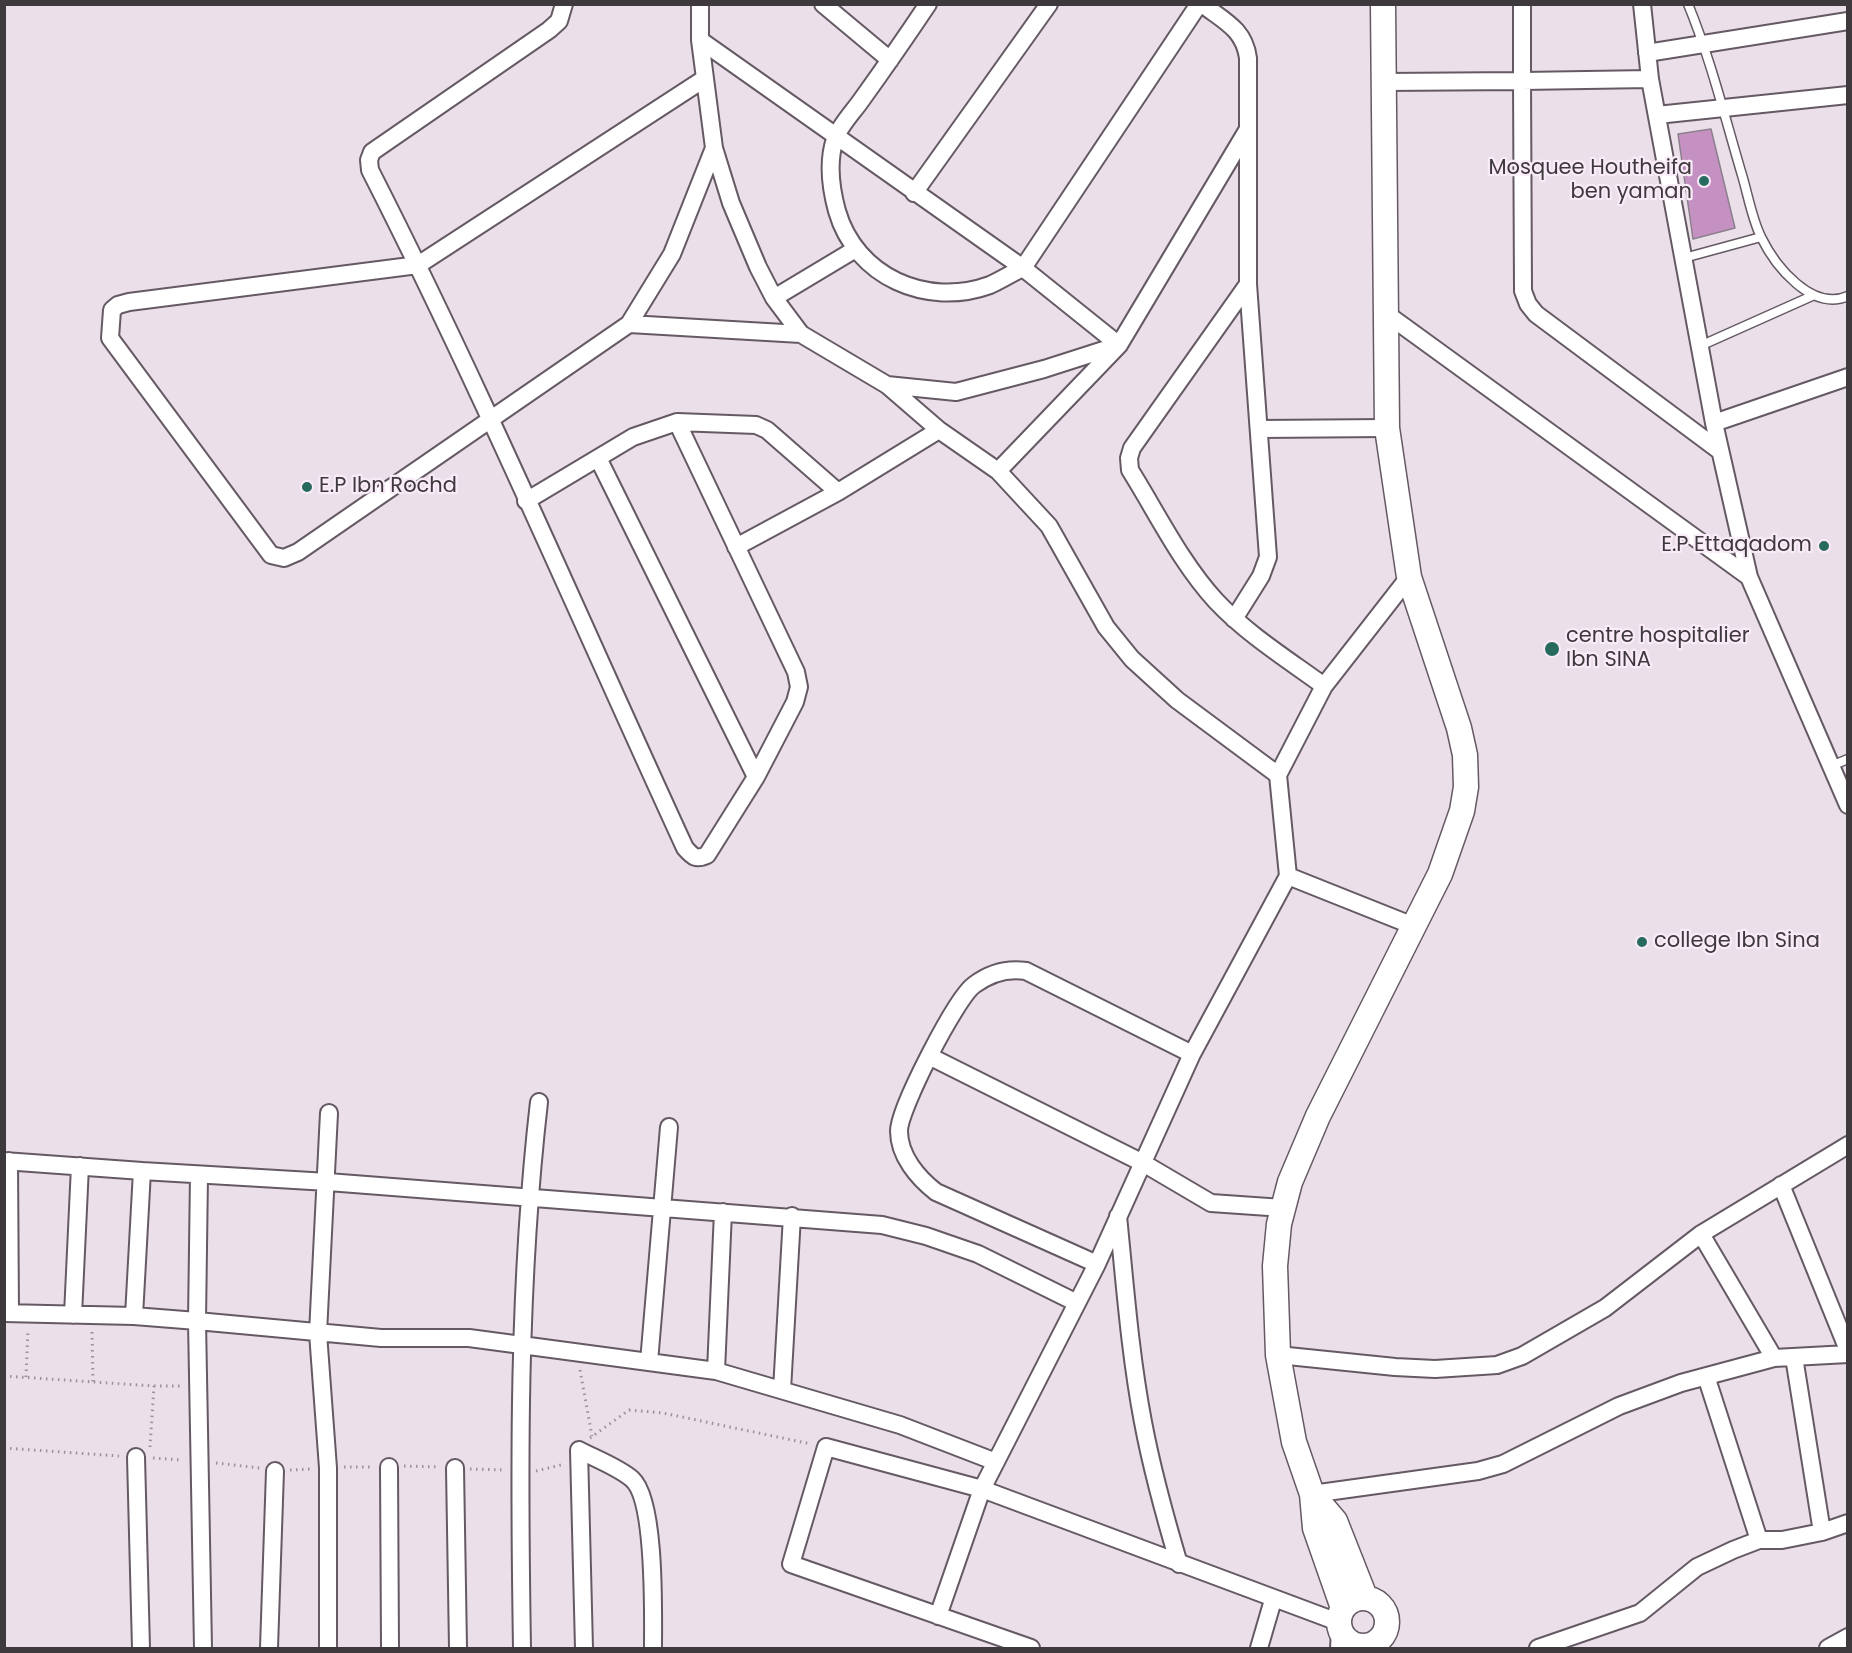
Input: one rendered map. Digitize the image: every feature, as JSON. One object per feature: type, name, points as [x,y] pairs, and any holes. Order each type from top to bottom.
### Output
[{"type":"main road","points":[[1357,1636],[1315,1528],[1312,1494],[1294,1442],[1278,1355],[1275,1266],[1283,1208],[1290,1182],[1318,1116],[1416,927],[1440,874],[1462,811],[1466,787],[1465,755],[1409,577],[1387,428],[1384,312],[1383,4]]},
{"type":"main road","points":[[1312,1494],[1335,1521],[1365,1597]]},
{"type":"main road","points":[[1365,1597],[1381,1605],[1386,1612],[1387,1629],[1357,1636],[1353,1600],[1365,1597]]},
{"type":"street","points":[[564,4],[559,21],[549,30],[372,152],[369,160],[370,170],[418,265],[685,848],[692,856],[700,858],[707,855],[756,777],[795,702],[798,687],[796,672],[676,422]]},
{"type":"street","points":[[700,4],[700,40],[714,148],[731,203],[774,298],[801,334],[887,385],[939,430],[998,471],[1049,526],[1106,627],[1132,658],[1177,700],[1278,775]]},
{"type":"street","points":[[823,4],[890,60]]},
{"type":"street","points":[[928,4],[835,138],[830,166],[834,200],[843,232],[854,250],[899,284],[926,291],[955,292],[990,285],[1023,268],[1200,4],[1236,30],[1246,42],[1249,128],[1248,284],[1268,557],[1261,576],[1234,619]]},
{"type":"street","points":[[915,193],[1049,4]]},
{"type":"street","points":[[1522,4],[1523,291],[1528,304],[1536,314],[1720,451]]},
{"type":"street","points":[[1642,4],[1650,79],[1714,423],[1749,577],[1848,805]]},
{"type":"street","points":[[1647,53],[1848,21]]},
{"type":"street","points":[[700,40],[835,138],[1023,268],[1119,345]]},
{"type":"street","points":[[705,79],[418,265],[129,302],[118,305],[112,310],[110,338],[271,555],[284,558],[298,552],[488,418],[629,324],[672,254],[714,148]]},
{"type":"street","points":[[1383,82],[1650,79]]},
{"type":"street","points":[[1657,115],[1848,95]]},
{"type":"street","points":[[998,471],[1119,345],[1249,128]]},
{"type":"street","points":[[774,298],[854,250]]},
{"type":"street","points":[[1248,284],[1132,448],[1129,458],[1130,470],[1194,574],[1234,619],[1324,686]]},
{"type":"street","points":[[1384,312],[1749,577]]},
{"type":"street","points":[[629,324],[801,334]]},
{"type":"street","points":[[887,385],[956,392],[1044,369],[1119,345]]},
{"type":"street","points":[[1714,423],[1848,377]]},
{"type":"street","points":[[526,501],[633,437],[653,428],[676,422],[756,425],[767,430],[838,492]]},
{"type":"street","points":[[1259,429],[1387,428]]},
{"type":"street","points":[[736,547],[838,492],[939,430]]},
{"type":"street","points":[[598,458],[756,777]]},
{"type":"street","points":[[938,1616],[982,1490],[1097,1264],[1192,1054],[1288,876],[1278,775],[1324,686],[1409,577]]},
{"type":"street","points":[[1288,876],[1416,927]]},
{"type":"street","points":[[1097,1264],[936,1192],[921,1180],[911,1168],[899,1132],[909,1095],[957,1004],[973,986],[992,974],[1010,969],[1026,971],[1192,1054]]},
{"type":"street","points":[[931,1057],[1143,1162],[1211,1203],[1283,1208]]},
{"type":"street","points":[[522,1648],[519,1471],[520,1346],[528,1197],[539,1102]]},
{"type":"street","points":[[328,1648],[328,1468],[318,1333],[330,1113]]},
{"type":"street","points":[[649,1362],[669,1127]]},
{"type":"street","points":[[1278,1355],[1395,1367],[1464,1368],[1497,1365],[1541,1346],[1605,1308],[1701,1234],[1848,1145]]},
{"type":"street","points":[[996,1462],[900,1425],[716,1371],[469,1338],[381,1338],[134,1316],[7,1313],[7,1161],[792,1216],[882,1226],[926,1236],[978,1254],[1077,1303]]},
{"type":"street","points":[[73,1315],[80,1166]]},
{"type":"street","points":[[134,1316],[142,1171]]},
{"type":"street","points":[[199,1175],[197,1321],[203,1648]]},
{"type":"street","points":[[1312,1494],[1478,1471],[1503,1464],[1619,1406],[1706,1376],[1774,1358],[1848,1352],[1781,1185]]},
{"type":"street","points":[[716,1371],[723,1212]]},
{"type":"street","points":[[1118,1215],[1133,1353],[1143,1420],[1157,1488],[1179,1564]]},
{"type":"street","points":[[782,1390],[792,1216]]},
{"type":"street","points":[[1701,1234],[1774,1358]]},
{"type":"street","points":[[1794,1357],[1822,1532]]},
{"type":"street","points":[[1706,1376],[1759,1540]]},
{"type":"street","points":[[1031,1648],[985,1641],[938,1616],[791,1564],[826,1447],[982,1490],[1273,1600],[1357,1636]]},
{"type":"street","points":[[579,1450],[584,1648]]},
{"type":"street","points":[[579,1450],[634,1480],[647,1510],[654,1600],[653,1648]]},
{"type":"street","points":[[136,1457],[141,1648]]},
{"type":"street","points":[[389,1467],[390,1648]]},
{"type":"street","points":[[455,1468],[458,1648]]},
{"type":"street","points":[[269,1648],[275,1471]]},
{"type":"street","points":[[1538,1648],[1640,1613],[1697,1567],[1759,1540],[1782,1540],[1822,1532],[1848,1523]]},
{"type":"street","points":[[1259,1648],[1273,1600]]},
{"type":"street","points":[[1828,1648],[1848,1637]]},
{"type":"lane","points":[[1689,4],[1704,45],[1761,237],[1785,271],[1812,296],[1830,300],[1848,296]]},
{"type":"lane","points":[[1684,258],[1761,237]]},
{"type":"lane","points":[[1700,346],[1812,296]]},
{"type":"lane","points":[[1831,766],[1848,759]]},
{"type":"path","points":[[26,1377],[28,1313]]},
{"type":"path","points":[[92,1315],[93,1382]]},
{"type":"path","points":[[577,1354],[592,1436]]},
{"type":"path","points":[[4,1376],[198,1387]]},
{"type":"path","points":[[154,1386],[150,1458],[275,1471],[389,1467],[519,1471],[553,1469],[568,1462],[592,1436],[629,1410],[663,1413],[826,1447]]},
{"type":"path","points":[[4,1448],[136,1457]]},
{"type":"building","name":"Mosquee Houtheifa ben yaman","points":[[1711,129],[1735,228],[1693,239],[1678,134]]},
{"type":"place","name":"Mosquee Houtheifa ben yaman","points":[[1704,181]]},
{"type":"place","name":"E.P Ibn Rochd","points":[[307,487]]},
{"type":"place","name":"E.P Ettaqadom","points":[[1824,546]]},
{"type":"place","name":"centre hospitalier Ibn SINA","points":[[1552,649]]},
{"type":"place","name":"college Ibn Sina","points":[[1642,942]]}]
